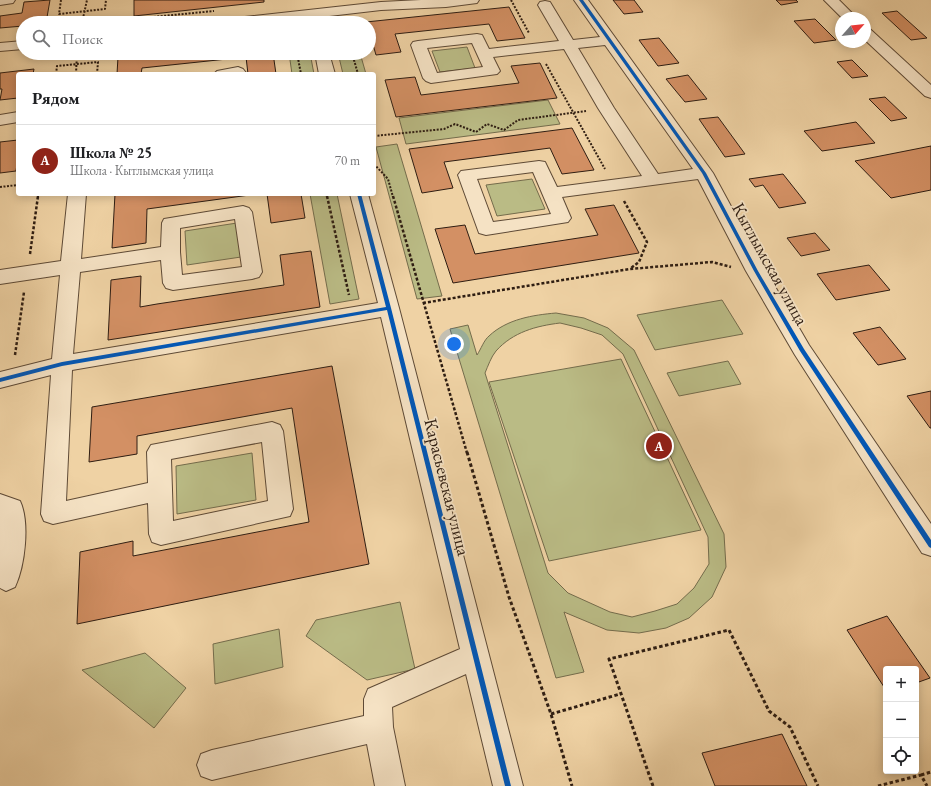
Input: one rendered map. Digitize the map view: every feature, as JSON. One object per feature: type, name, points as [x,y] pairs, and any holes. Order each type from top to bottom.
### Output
[{"type":"street","points":[[0,1],[8,0]]},
{"type":"street","points":[[308,0],[312,16]]},
{"type":"street","points":[[329,16],[381,6],[446,3],[472,0]]},
{"type":"street","name":"Кытлымская улица","points":[[581,0],[704,173],[756,271],[802,350],[931,545]]},
{"type":"street","points":[[831,0],[844,12]]},
{"type":"street","points":[[545,4],[606,108],[653,180]]},
{"type":"street","points":[[477,38],[484,54],[492,71],[431,78],[418,45],[477,38]]},
{"type":"street","points":[[871,38],[931,93]]},
{"type":"street","points":[[484,54],[609,40]]},
{"type":"street","points":[[0,47],[16,46]]},
{"type":"street","points":[[324,60],[327,72]]},
{"type":"street","points":[[0,120],[16,117]]},
{"type":"street","points":[[539,166],[551,193],[562,218],[486,228],[467,175],[539,166]]},
{"type":"street","points":[[551,193],[704,173]]},
{"type":"street","points":[[77,196],[62,364],[53,514],[160,490]]},
{"type":"street","name":"Карасьевская улица","points":[[360,196],[389,308],[508,786]]},
{"type":"street","points":[[243,212],[252,272],[173,283],[170,252],[171,223],[243,212]]},
{"type":"street","points":[[0,277],[170,252]]},
{"type":"street","points":[[0,380],[62,364],[389,308]]},
{"type":"street","points":[[272,431],[281,509],[161,534],[160,490],[159,452],[272,431]]},
{"type":"street","points":[[0,504],[11,508],[13,536],[6,579]]},
{"type":"street","points":[[390,786],[378,727],[378,699],[476,656]]},
{"type":"street","points":[[212,765],[378,727]]},
{"type":"path","points":[[61,0],[59,14],[105,9],[106,0]]},
{"type":"path","points":[[83,16],[87,0]]},
{"type":"path","points":[[423,303],[630,269],[639,262],[647,242],[537,49],[511,0]]},
{"type":"path","points":[[163,16],[215,11]]},
{"type":"path","points":[[76,60],[76,72]]},
{"type":"path","points":[[298,60],[301,72]]},
{"type":"path","points":[[354,60],[357,72]]},
{"type":"path","points":[[56,72],[57,66],[98,62],[97,72]]},
{"type":"path","points":[[376,136],[444,129],[456,124],[476,132],[487,124],[504,130],[518,120],[606,108]]},
{"type":"path","points":[[376,166],[388,179],[508,597],[551,714],[572,786]]},
{"type":"path","points":[[0,187],[16,185]]},
{"type":"path","points":[[326,196],[349,296]]},
{"type":"path","points":[[653,786],[609,659],[729,630],[769,711],[790,727],[818,786]]},
{"type":"path","points":[[551,714],[620,694]]},
{"type":"path","points":[[878,786],[931,772]]},
{"type":"path","points":[[921,775],[927,786]]},
{"type":"green space","points":[[467,47],[475,68],[440,72],[432,51]]},
{"type":"green space","points":[[290,60],[311,60],[314,72],[292,72]]},
{"type":"green space","points":[[340,60],[362,60],[365,72],[343,72]]},
{"type":"green space","points":[[548,100],[560,124],[406,144],[399,118]]},
{"type":"green space","points":[[397,144],[442,296],[417,299],[376,147]]},
{"type":"green space","points":[[532,179],[545,209],[497,216],[486,185]]},
{"type":"green space","points":[[310,196],[337,196],[359,299],[330,304]]},
{"type":"green space","points":[[237,223],[241,257],[187,265],[185,231]]},
{"type":"green space","points":[[722,300],[743,334],[655,350],[637,315]]},
{"type":"green space","points":[[556,313],[584,318],[608,328],[634,350],[724,534],[726,567],[712,597],[689,618],[666,628],[639,633],[607,630],[564,612],[584,672],[556,678],[450,329],[468,325],[477,355],[487,338],[496,330],[521,319]],"holes":[[[560,323],[602,335],[623,354],[708,537],[709,564],[694,588],[677,604],[632,617],[610,612],[568,593],[548,573],[485,373],[496,351],[510,339],[525,331]]]},
{"type":"green space","points":[[621,359],[701,530],[549,561],[489,382]]},
{"type":"green space","points":[[728,361],[741,384],[679,396],[667,373]]},
{"type":"green space","points":[[252,453],[256,500],[177,514],[176,466]]},
{"type":"green space","points":[[400,602],[415,669],[367,680],[306,636],[316,620]]},
{"type":"green space","points":[[279,629],[283,667],[215,684],[213,644]]},
{"type":"green space","points":[[145,653],[186,688],[154,728],[82,670]]},
{"type":"building","points":[[50,0],[47,16],[16,16],[16,27],[0,28],[0,16],[22,13],[24,2]]},
{"type":"building","points":[[134,0],[264,0],[264,2],[134,16]]},
{"type":"building","points":[[613,0],[634,0],[643,12],[624,14]]},
{"type":"building","points":[[776,0],[796,0],[798,2],[781,5]]},
{"type":"building","points":[[509,7],[525,38],[497,41],[489,24],[395,34],[401,52],[376,55],[376,21]]},
{"type":"building","points":[[897,11],[927,38],[911,40],[882,13]]},
{"type":"building","points":[[815,19],[835,40],[814,43],[794,21]]},
{"type":"building","points":[[659,38],[679,63],[658,66],[639,40]]},
{"type":"building","points":[[118,60],[218,60],[142,68],[141,72],[117,72]]},
{"type":"building","points":[[246,60],[274,60],[276,72],[248,72]]},
{"type":"building","points":[[852,60],[868,76],[852,78],[837,62]]},
{"type":"building","points":[[540,63],[557,98],[396,117],[385,80],[415,77],[421,95],[519,83],[511,66]]},
{"type":"building","points":[[34,69],[33,72],[16,72],[16,98],[0,100],[2,89],[0,89],[0,73]]},
{"type":"building","points":[[688,75],[707,99],[685,102],[666,79]]},
{"type":"building","points":[[885,97],[907,118],[891,121],[869,99]]},
{"type":"building","points":[[718,117],[745,154],[725,157],[699,119]]},
{"type":"building","points":[[856,122],[875,143],[822,151],[804,131]]},
{"type":"building","points":[[572,128],[594,170],[562,174],[550,148],[444,162],[453,188],[422,193],[409,149]]},
{"type":"building","points":[[16,140],[16,171],[0,173],[0,142]]},
{"type":"building","points":[[931,146],[931,190],[891,198],[855,161]]},
{"type":"building","points":[[783,174],[806,203],[779,208],[763,185],[755,187],[749,179]]},
{"type":"building","points":[[115,196],[242,196],[147,209],[146,243],[112,248]]},
{"type":"building","points":[[267,196],[301,196],[305,218],[271,223]]},
{"type":"building","points":[[614,205],[639,253],[453,283],[435,229],[465,225],[475,254],[598,235],[585,209]]},
{"type":"building","points":[[815,233],[830,250],[801,256],[787,238]]},
{"type":"building","points":[[311,251],[320,307],[108,340],[111,280],[141,276],[140,307],[284,285],[280,255]]},
{"type":"building","points":[[869,265],[890,290],[836,300],[817,274]]},
{"type":"building","points":[[880,327],[906,359],[878,365],[853,333]]},
{"type":"building","points":[[332,366],[369,564],[77,624],[80,552],[133,541],[133,556],[309,522],[292,408],[137,436],[137,454],[89,462],[92,407]]},
{"type":"building","points":[[931,391],[931,428],[930,428],[907,396]]},
{"type":"building","points":[[887,616],[930,678],[919,682],[919,666],[883,666],[883,685],[847,630]]},
{"type":"building","points":[[782,734],[807,786],[715,786],[702,753]]},
{"type":"cycle path","points":[[581,0],[704,173],[756,271],[802,350],[931,545]]},
{"type":"cycle path","points":[[360,196],[389,308],[508,786]]},
{"type":"cycle path","points":[[0,380],[62,364],[389,308]]},
{"type":"place","name":"Школа № 25","points":[[659,446]]}]
